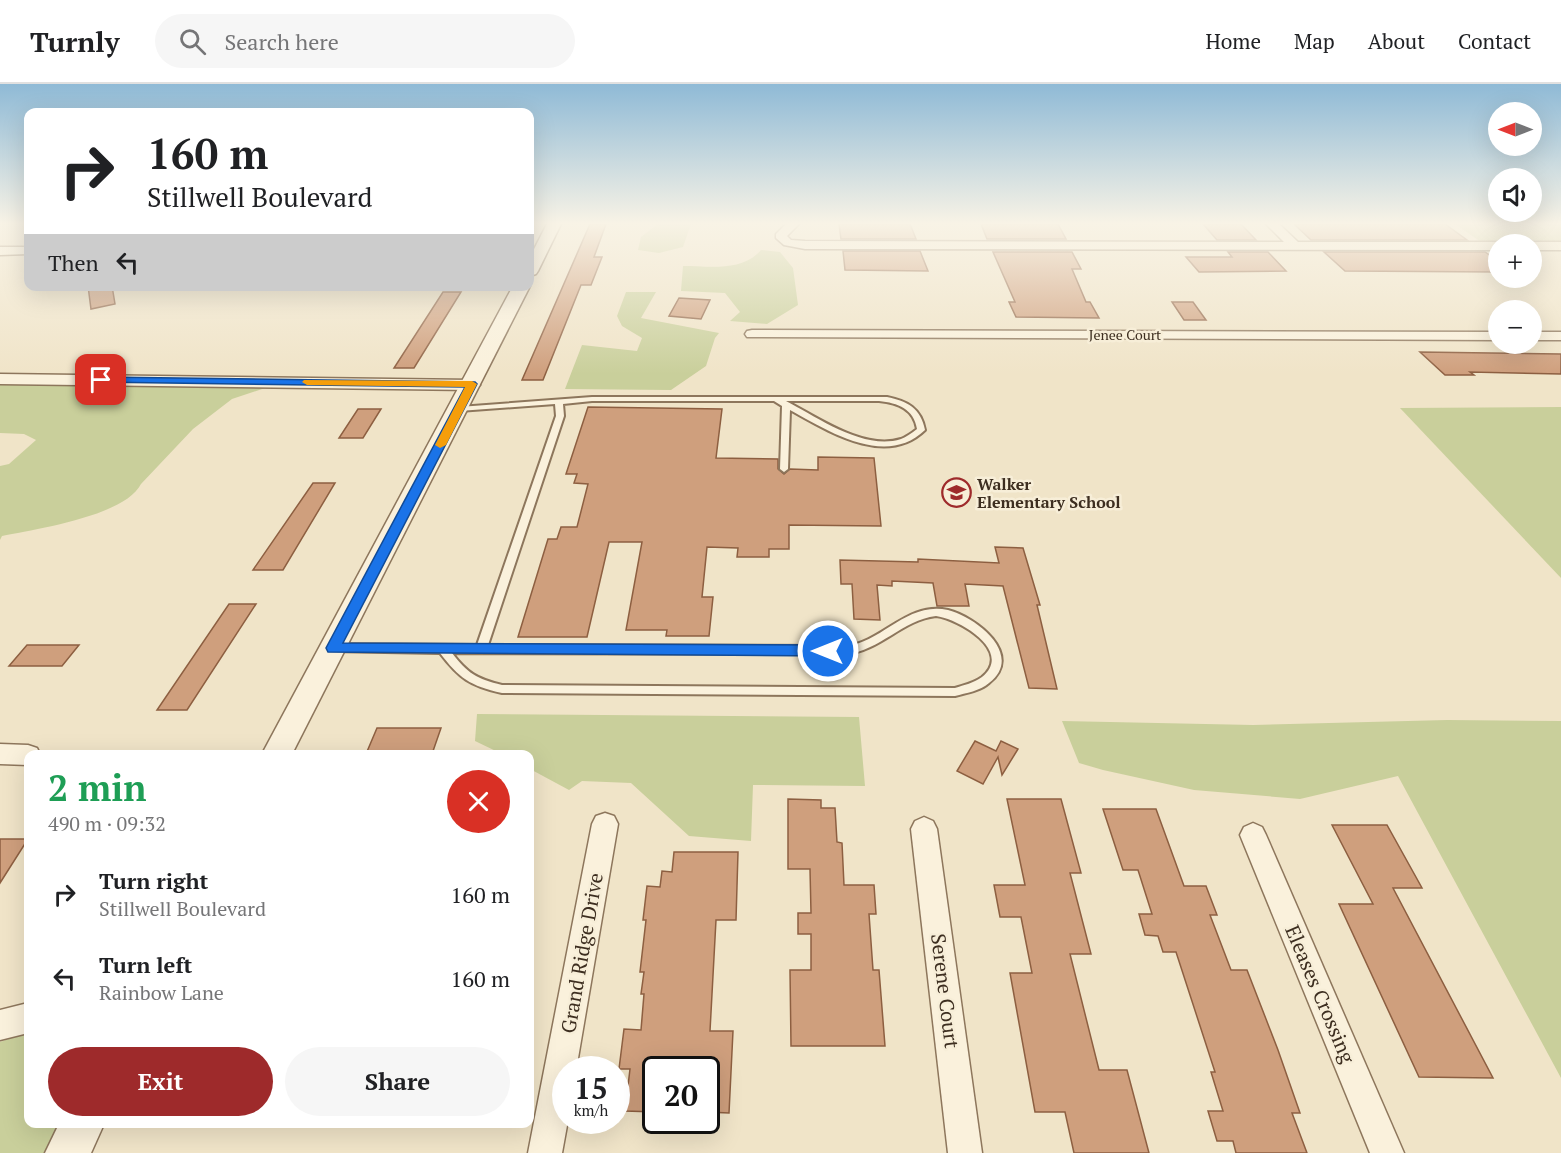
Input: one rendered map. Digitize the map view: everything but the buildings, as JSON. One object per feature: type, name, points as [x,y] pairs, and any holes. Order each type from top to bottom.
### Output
[{"type":"street","points":[[279,750],[519,291]]},
{"type":"street","name":"Jenee Court","points":[[752,334],[1488,336]]},
{"type":"street","points":[[1542,336],[1561,336]]},
{"type":"street","points":[[0,379],[472,384]]},
{"type":"street","points":[[0,754],[24,754]]},
{"type":"street","name":"Grand Ridge Drive","points":[[545,1153],[605,824]]},
{"type":"street","name":"Serene Court","points":[[924,829],[965,1153]]},
{"type":"street","name":"Eleases Crossing","points":[[1253,834],[1388,1153]]},
{"type":"street","points":[[0,1025],[24,1019]]},
{"type":"street","points":[[67,1153],[81,1128]]},
{"type":"lane","points":[[459,409],[592,399],[775,399],[890,400],[900,402],[914,412],[921,430],[913,438],[899,442],[882,445],[863,442],[775,399]]},
{"type":"lane","points":[[481,649],[560,416],[559,402]]},
{"type":"lane","points":[[784,469],[786,404]]},
{"type":"lane","points":[[333,648],[442,648],[481,649],[855,649],[919,614],[937,612],[952,614],[982,632],[993,644],[996,657],[994,670],[987,679],[955,692],[502,689],[480,685],[464,677],[442,648]]},
{"type":"green space","points":[[682,274],[794,274],[798,305],[767,324],[730,321],[740,312],[725,293],[681,291]]},
{"type":"green space","points":[[626,292],[656,292],[641,318],[719,333],[715,338],[706,366],[671,390],[565,389],[582,345],[637,351],[642,338],[622,326],[617,316]]},
{"type":"green space","points":[[0,383],[271,386],[232,399],[193,429],[132,495],[117,505],[99,513],[57,525],[2,536],[0,540],[0,466],[9,464],[36,440],[24,434],[0,433]]},
{"type":"green space","points":[[1561,407],[1561,578],[1400,408]]},
{"type":"green space","points":[[477,714],[859,717],[865,786],[753,785],[751,841],[689,836],[631,783],[582,781],[569,790],[534,771],[534,750],[494,750],[475,741]]},
{"type":"green space","points":[[1447,720],[1561,721],[1561,1078],[1398,776],[1300,799],[1194,790],[1079,763],[1062,721],[1253,725]]},
{"type":"green space","points":[[24,1033],[24,1128],[62,1128],[48,1153],[0,1153],[0,1042]]},
{"type":"slow traffic","points":[[307,382],[472,384],[440,445]]},
{"type":"place","name":"Walker Elementary School","points":[[956,493]]},
{"type":"route","points":[[101,380],[472,384],[333,648],[828,651]]}]
